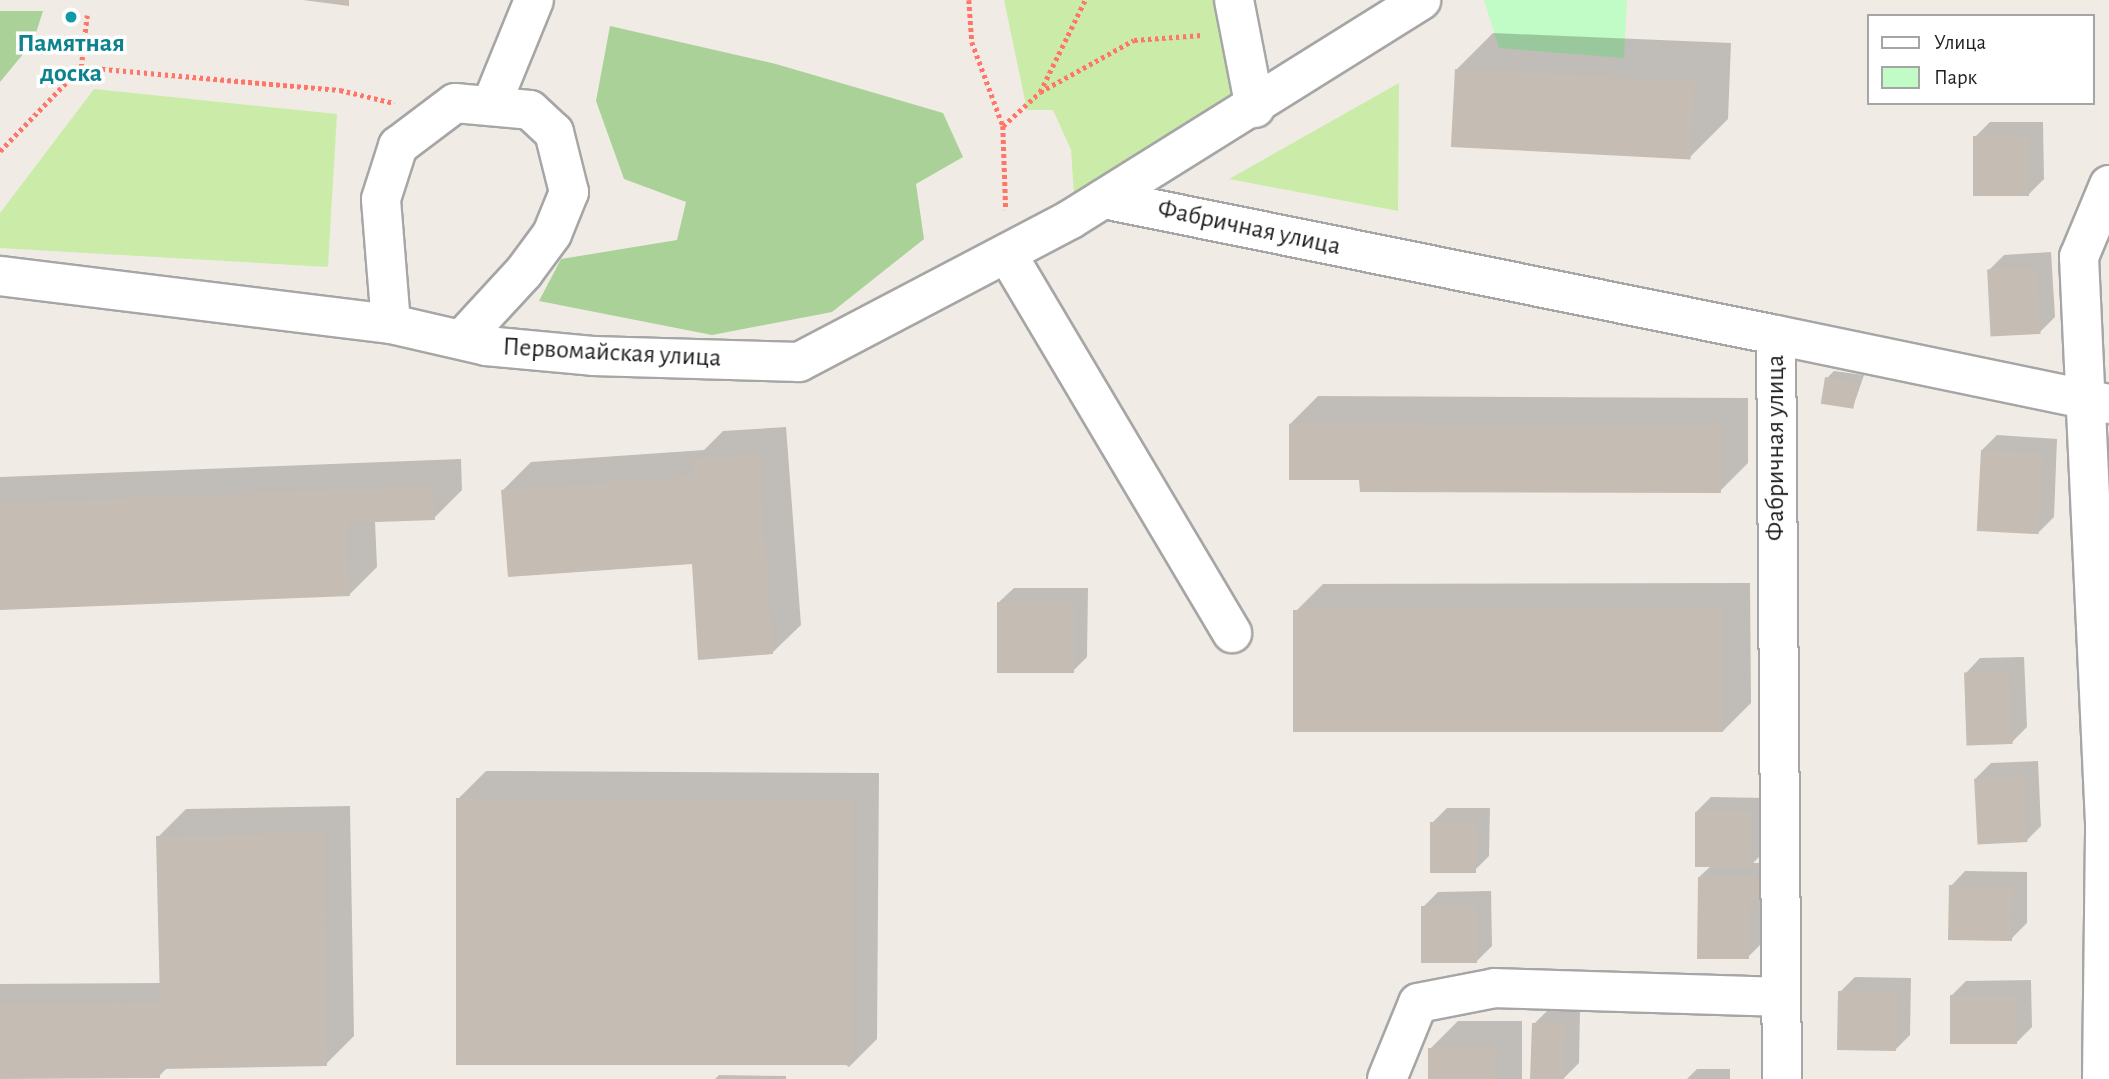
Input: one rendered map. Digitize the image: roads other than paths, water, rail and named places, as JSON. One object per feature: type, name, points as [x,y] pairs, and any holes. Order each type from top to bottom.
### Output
[{"type":"street","points":[[492,103],[534,0]]},
{"type":"street","points":[[1234,0],[1245,36],[1255,108]]},
{"type":"street","name":"Первомайская улица","points":[[0,276],[391,324],[463,338],[593,356],[799,362],[1007,254],[1104,199],[1255,108],[1323,58],[1422,0]]},
{"type":"street","points":[[391,324],[381,199],[398,146],[436,112],[455,103],[492,103],[530,110],[554,132],[569,192],[531,262],[463,338]]},
{"type":"street","points":[[2102,1079],[2105,823],[2097,401],[2079,257],[2109,185]]},
{"type":"street","name":"Фабричная улица","points":[[1104,199],[1776,335],[1782,1079]]},
{"type":"street","points":[[1007,254],[1232,632]]},
{"type":"street","points":[[1776,335],[2097,401]]},
{"type":"street","points":[[1387,1079],[1418,1003],[1495,988],[1781,997]]},
{"type":"place","name":"Памятная доска","points":[[71,17]]}]
